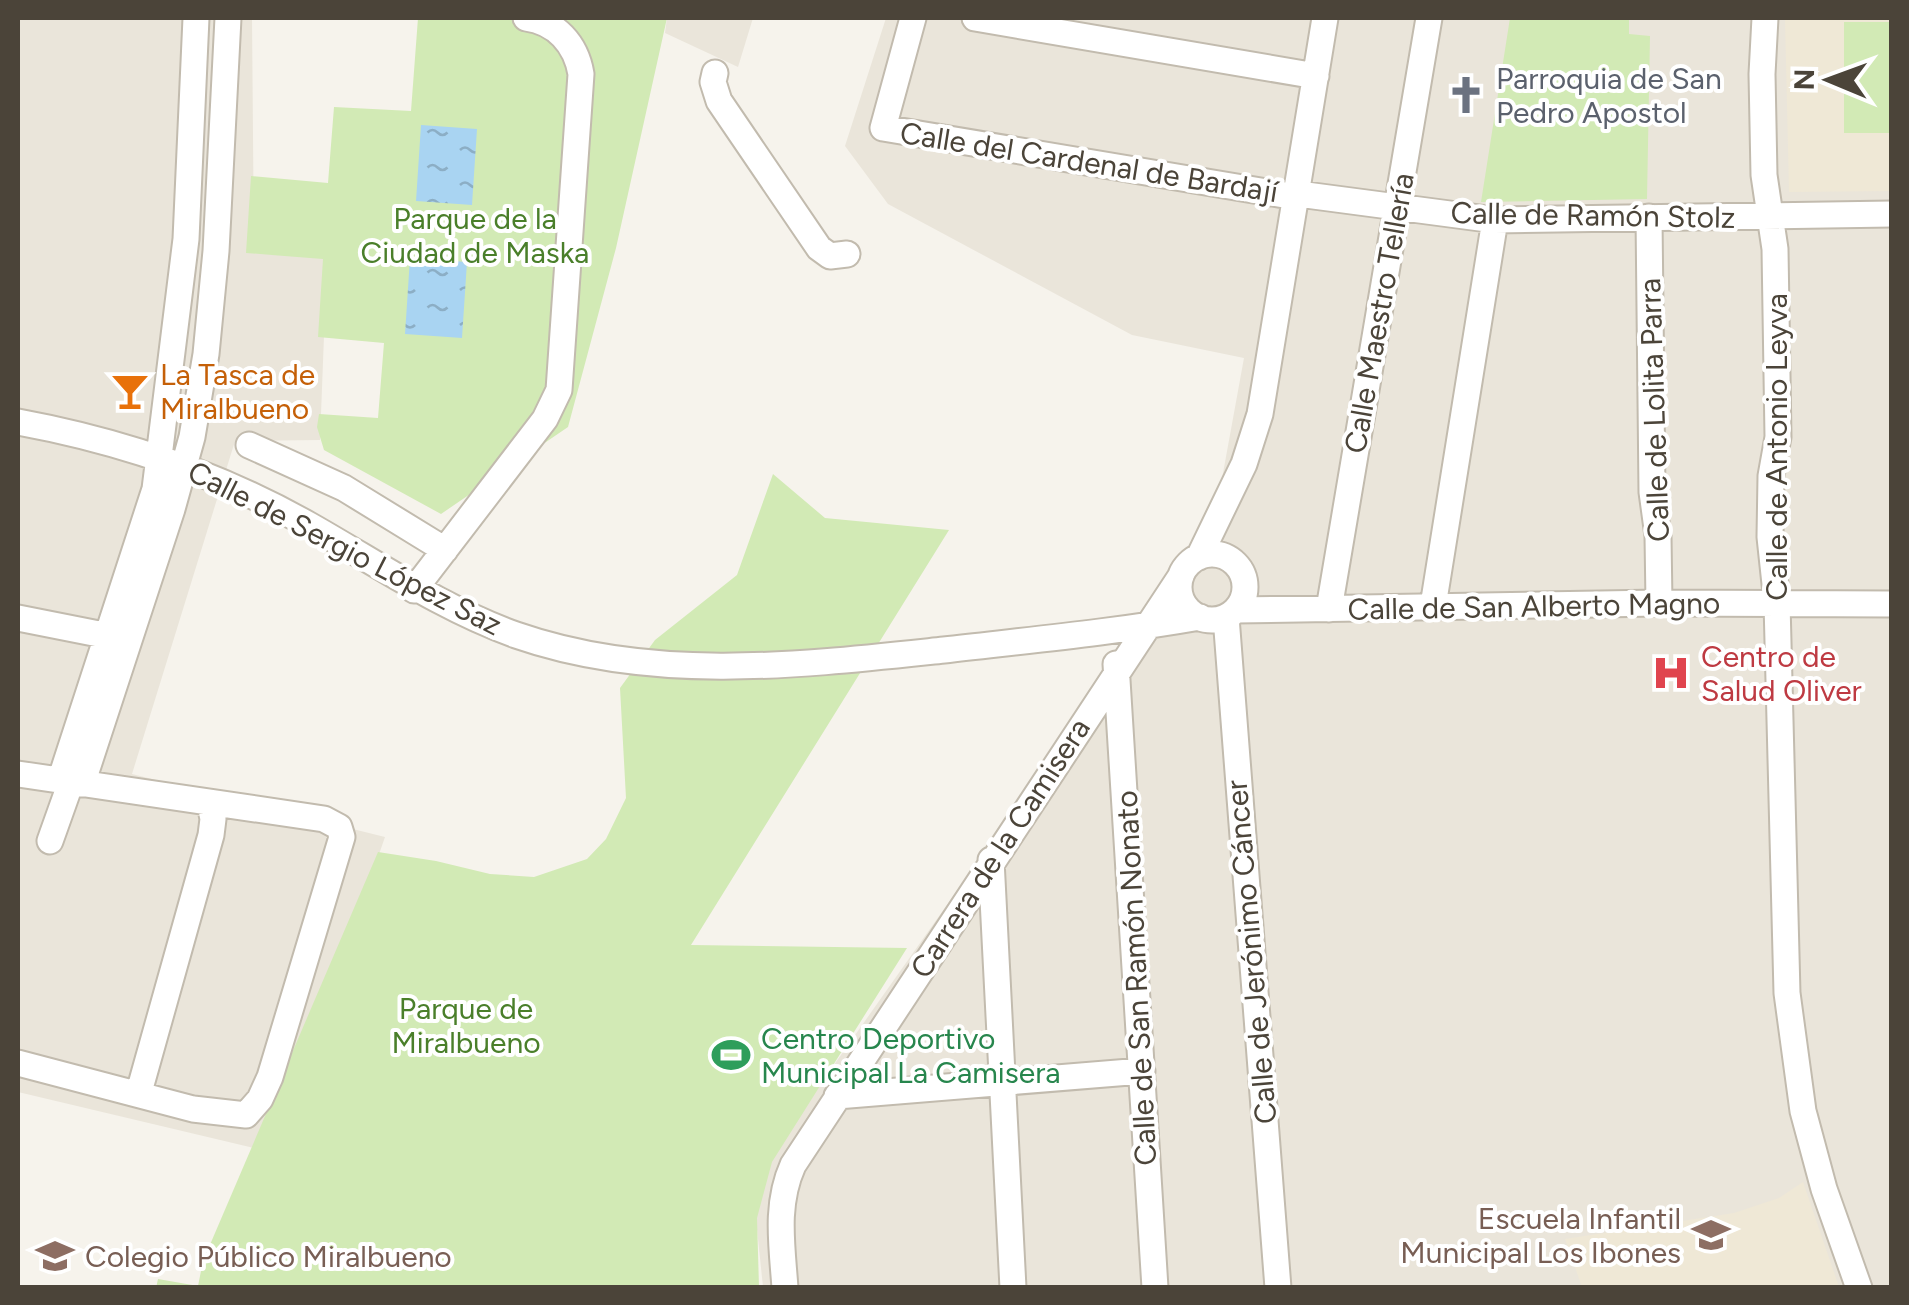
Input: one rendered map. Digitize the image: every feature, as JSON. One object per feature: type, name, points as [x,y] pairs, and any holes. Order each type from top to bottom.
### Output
[{"type":"street","points":[[119,638],[153,498],[184,257],[196,18]]},
{"type":"street","points":[[50,842],[119,638],[184,466],[198,406],[223,152],[228,18]]},
{"type":"street","points":[[414,590],[546,419],[560,381],[581,74],[566,39],[548,24],[526,18]]},
{"type":"street","name":"Calle del Cardenal de Bardají","points":[[914,18],[883,128],[1296,196]]},
{"type":"street","points":[[975,18],[1316,76]]},
{"type":"street","points":[[1200,618],[1183,602],[1181,576],[1200,556],[1253,440],[1325,18]]},
{"type":"street","name":"Calle Maestro Tellería","points":[[1328,608],[1429,18]]},
{"type":"street","name":"Calle de Antonio Leyva","points":[[1765,18],[1764,174],[1775,249],[1778,437],[1771,476],[1770,537],[1777,603],[1783,942],[1792,1051],[1802,1111],[1824,1190],[1859,1288]]},
{"type":"street","points":[[715,73],[713,82],[719,101],[819,248],[830,256],[848,254]]},
{"type":"street","name":"Calle de Ramón Stolz","points":[[1296,196],[1495,220],[1892,214]]},
{"type":"street","name":"Calle de Lolita Parra","points":[[1649,217],[1652,492],[1658,536],[1659,602]]},
{"type":"street","points":[[1433,606],[1495,220]]},
{"type":"street","name":"Calle de Sergio López Saz","points":[[18,422],[80,434],[184,466],[309,525],[414,590],[516,635],[588,654],[654,665],[837,661],[1144,628]]},
{"type":"street","points":[[249,444],[344,488],[445,550]]},
{"type":"street","points":[[1144,628],[1231,613],[1244,593],[1240,570],[1224,556],[1200,556]]},
{"type":"street","name":"Carrera de la Camisera","points":[[784,1288],[782,1193],[793,1165],[1181,576]]},
{"type":"street","name":"Calle de San Alberto Magno","points":[[1231,613],[1659,602],[1892,604]]},
{"type":"street","name":"Calle de Jerónimo Cáncer","points":[[1231,613],[1278,1288]]},
{"type":"street","points":[[18,618],[119,638]]},
{"type":"street","points":[[1093,634],[1110,650],[1118,669]]},
{"type":"street","name":"Calle de San Ramón Nonato","points":[[1118,669],[1155,1288]]},
{"type":"street","points":[[18,774],[330,820],[339,826],[342,837],[270,1077],[260,1099],[246,1114],[193,1109],[18,1062]]},
{"type":"street","points":[[139,1092],[211,835],[210,804]]},
{"type":"street","points":[[991,860],[1013,1288]]},
{"type":"street","points":[[837,1096],[1142,1071]]},
{"type":"shaded area","points":[[18,18],[252,18],[254,253],[327,258],[320,440],[235,441],[132,774],[385,837],[275,1153],[18,1092]]},
{"type":"shaded area","points":[[667,18],[753,18],[738,67],[665,33]]},
{"type":"shaded area","points":[[886,18],[1891,18],[1891,1287],[763,1287],[752,1181],[1213,528],[1244,358],[1132,335],[888,204],[845,146]]},
{"type":"shaded area","points":[[1785,18],[1891,18],[1891,191],[1789,192]]},
{"type":"shaded area","name":"Escuela Infantil Municipal Los Ibones","points":[[1803,1182],[1839,1287],[1582,1287],[1565,1239],[1734,1213],[1779,1198]]},
{"type":"green space","name":"Parque de la Ciudad de Maska","points":[[418,18],[667,18],[616,248],[568,427],[441,514],[324,450],[317,427],[319,414],[378,418],[384,343],[318,337],[323,259],[246,253],[251,176],[328,183],[334,107],[411,111]]},
{"type":"green space","points":[[1510,18],[1629,18],[1629,34],[1650,36],[1647,199],[1481,202]]},
{"type":"green space","points":[[1844,22],[1891,22],[1891,133],[1844,133]]},
{"type":"green space","name":"Parque de Miralbueno","points":[[773,474],[825,518],[949,530],[691,945],[907,948],[772,1162],[757,1218],[759,1287],[156,1288],[158,1279],[198,1286],[203,1261],[378,852],[490,874],[534,877],[587,859],[606,839],[626,798],[620,688],[655,640],[737,575]]},
{"type":"water","points":[[421,125],[477,129],[472,205],[416,201]]},
{"type":"water","points":[[410,258],[467,262],[462,338],[405,334]]},
{"type":"place","name":"Parroquia de San Pedro Apostol","points":[[1466,95]]},
{"type":"place","name":"La Tasca de Miralbueno","points":[[130,391]]},
{"type":"place","name":"Centro de Salud Oliver","points":[[1671,673]]},
{"type":"place","name":"Centro Deportivo Municipal La Camisera","points":[[731,1055]]},
{"type":"place","name":"Escuela Infantil Municipal Los Ibones","points":[[1711,1235]]},
{"type":"place","name":"Colegio Público Miralbueno","points":[[55,1256]]}]
